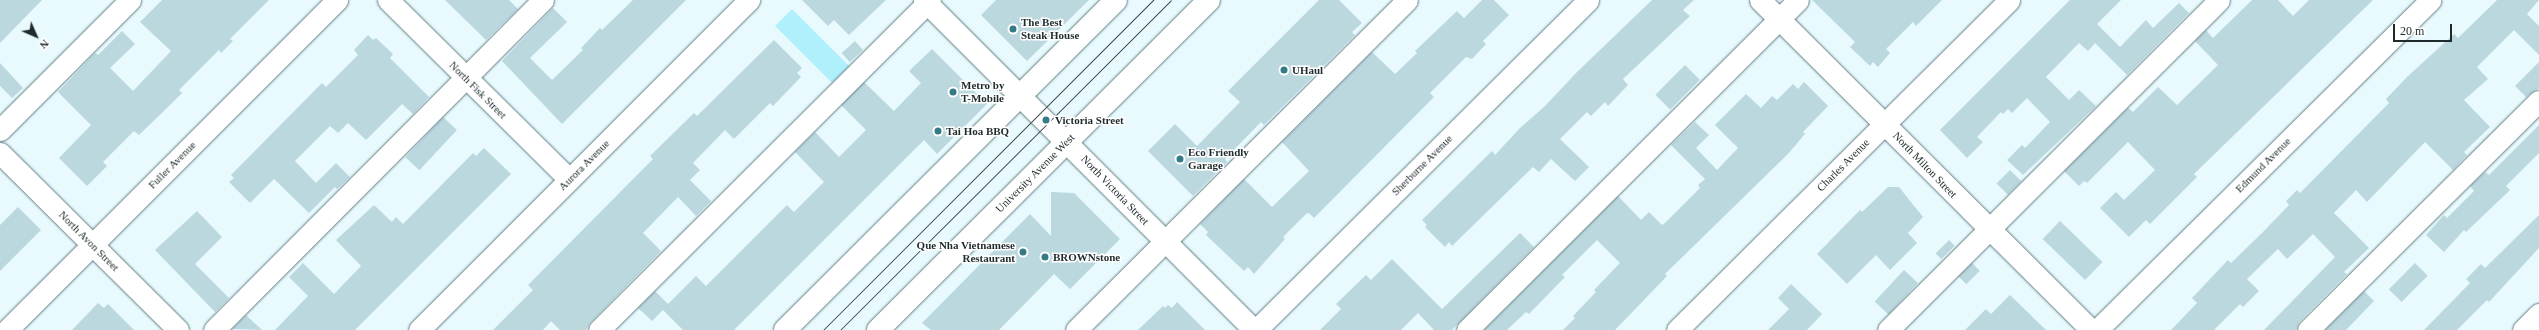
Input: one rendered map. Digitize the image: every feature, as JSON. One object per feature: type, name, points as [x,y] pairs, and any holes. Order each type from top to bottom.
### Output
[{"type":"main road","points":[[785,330],[1116,0]]},
{"type":"main road","name":"University Avenue West","points":[[878,330],[1209,0]]},
{"type":"street","points":[[0,130],[130,0]]},
{"type":"street","name":"Fuller Avenue","points":[[7,330],[337,0]]},
{"type":"street","name":"North Fisk Street","points":[[388,0],[569,179]]},
{"type":"street","points":[[214,330],[543,0]]},
{"type":"street","name":"Aurora Avenue","points":[[419,330],[749,0]]},
{"type":"street","points":[[1076,330],[1407,0]]},
{"type":"street","name":"Sherburne Avenue","points":[[1255,330],[1588,0]]},
{"type":"street","name":"North Milton Street","points":[[1760,0],[2091,330]]},
{"type":"street","points":[[1467,330],[1798,0]]},
{"type":"street","name":"Charles Avenue","points":[[1677,330],[2008,0]]},
{"type":"street","points":[[1888,330],[2219,0]]},
{"type":"street","name":"Edmund Avenue","points":[[2097,330],[2430,0]]},
{"type":"street","points":[[599,330],[927,1]]},
{"type":"street","name":"North Victoria Street","points":[[927,1],[1019,96],[1255,330]]},
{"type":"street","points":[[2308,330],[2539,101]]},
{"type":"street","name":"North Avon Street","points":[[0,153],[178,330]]},
{"type":"street","points":[[2523,330],[2539,314]]},
{"type":"shaded area","points":[[792,9],[853,70],[836,87],[775,26]]},
{"type":"building","points":[[0,0],[42,0],[0,43]]},
{"type":"building","points":[[162,0],[269,0],[230,39],[233,41],[221,53],[219,50],[179,90],[182,93],[168,107],[139,135],[134,131],[103,162],[107,166],[87,186],[59,158],[91,125],[58,92],[95,53],[98,55],[122,31],[135,44],[110,68],[133,91],[171,51],[140,22]]},
{"type":"building","points":[[445,0],[509,0],[518,9],[486,40]]},
{"type":"building","points":[[633,0],[686,0],[562,124],[502,61],[553,8],[567,22],[530,58],[552,80],[583,50],[581,48],[600,28],[602,30]]},
{"type":"building","points":[[802,0],[886,0],[849,35],[834,20],[828,26]]},
{"type":"building","points":[[996,0],[1089,0],[1027,61],[981,15]]},
{"type":"building","name":"UHaul","points":[[1319,0],[1339,0],[1362,23],[1352,32],[1355,35],[1264,125],[1261,122],[1225,159],[1227,162],[1193,196],[1148,151],[1175,124],[1197,146],[1240,102],[1228,91]]},
{"type":"building","points":[[1482,0],[1494,0],[1509,15],[1483,41],[1486,44],[1472,59],[1466,57],[1430,93],[1434,97],[1314,218],[1309,213],[1306,214],[1283,237],[1285,239],[1254,274],[1248,267],[1244,271],[1206,235],[1208,232],[1200,224],[1244,179],[1272,207],[1309,171],[1282,142],[1372,52],[1395,74],[1417,53],[1415,51],[1457,11],[1464,18]]},
{"type":"building","points":[[1652,0],[1694,0],[1683,10],[1690,16],[1623,79],[1628,85],[1608,106],[1605,102],[1591,116],[1587,112],[1560,139],[1589,167],[1575,181],[1551,159],[1539,172],[1533,167],[1452,246],[1449,242],[1445,247],[1425,227],[1427,225],[1422,220],[1492,151],[1495,155],[1520,128],[1545,106],[1576,73]]},
{"type":"building","points":[[1812,0],[1942,0],[1916,26],[1913,22],[1886,49],[1890,53],[1878,67],[1873,62],[1870,66],[1850,47],[1855,42]]},
{"type":"building","points":[[2070,0],[2121,0],[2097,24],[2120,47],[2146,20],[2153,28],[2179,3],[2189,13],[2127,75],[2095,43],[2088,51],[2079,43],[2046,77],[2069,100],[2079,90],[2096,106],[2023,175],[2007,160],[2022,145],[2025,148],[2050,122],[2027,98],[2012,113],[2008,109],[2003,114],[2001,112],[1977,137],[1983,142],[1967,158],[1940,130]]},
{"type":"building","points":[[2252,0],[2278,0],[2293,16],[2309,0],[2373,0],[2194,174],[2197,177],[2150,224],[2146,220],[2129,237],[2100,208],[2116,192],[2124,200],[2155,170],[2128,142],[2087,183],[2084,181],[2079,186],[2064,171],[2128,108],[2133,112],[2158,87],[2177,105],[2218,65],[2195,41],[2206,30],[2213,38]]},
{"type":"building","points":[[2497,0],[2539,0],[2527,14],[2539,26],[2539,55],[2514,30],[2477,67],[2488,79],[2464,100],[2490,127],[2464,152],[2467,155],[2453,170],[2425,142],[2367,202],[2356,190],[2334,213],[2369,248],[2344,272],[2347,274],[2300,321],[2296,330],[2264,330],[2335,257],[2313,234],[2287,259],[2278,249],[2247,279],[2259,291],[2243,307],[2240,304],[2214,330],[2171,330],[2197,303],[2192,298],[2228,260],[2231,263],[2262,233],[2289,205],[2286,201],[2297,190],[2300,193],[2389,103],[2386,99],[2407,77],[2454,34],[2458,38]]},
{"type":"building","points":[[368,35],[373,40],[376,38],[393,54],[390,58],[429,97],[413,114],[402,104],[366,140],[348,123],[338,133],[330,126],[295,161],[316,183],[336,163],[350,177],[337,189],[335,187],[309,213],[274,179],[250,203],[229,182],[234,178],[231,175],[322,83],[326,87],[358,55],[354,50]]},
{"type":"building","points":[[774,40],[802,68],[797,73],[801,77],[773,106],[770,103],[734,139],[725,130],[693,163],[700,170],[690,180],[711,201],[696,216],[678,197],[643,233],[661,251],[591,322],[586,330],[560,330],[551,321],[543,330],[493,330],[533,290],[528,285],[653,159],[650,156],[694,113],[697,116]]},
{"type":"building","points":[[855,41],[863,50],[850,62],[842,53]]},
{"type":"building","points":[[932,49],[987,104],[937,154],[924,140],[734,330],[683,330],[663,310],[652,321],[638,308],[655,291],[668,304],[696,276],[706,286],[787,205],[794,212],[824,182],[795,152],[815,132],[839,157],[866,130],[841,105],[864,82],[894,111],[921,83],[909,71]]},
{"type":"building","points":[[2539,62],[2539,88],[2526,97],[2515,86]]},
{"type":"building","points":[[0,63],[23,88],[12,98],[0,86]]},
{"type":"building","points":[[1685,65],[1700,80],[1670,110],[1655,95]]},
{"type":"building","points":[[1804,82],[1828,106],[1803,132],[1805,134],[1788,154],[1665,274],[1667,276],[1615,330],[1563,330],[1575,318],[1573,316],[1596,292],[1594,290],[1620,263],[1597,240],[1562,275],[1565,277],[1529,314],[1526,312],[1507,330],[1484,330],[1618,196],[1641,220],[1649,212],[1662,225],[1666,222],[1700,188],[1698,185],[1705,179],[1671,145],[1695,122],[1709,135],[1696,148],[1717,170],[1738,148],[1715,125],[1746,94],[1761,108],[1772,96],[1777,100],[1793,84],[1798,89]]},
{"type":"building","points":[[443,117],[457,130],[419,170],[405,157]]},
{"type":"building","points":[[2539,125],[2539,153],[2506,186],[2510,190],[2466,232],[2464,230],[2444,252],[2426,235],[2444,215],[2447,218],[2474,191],[2470,186],[2485,172],[2489,175]]},
{"type":"building","points":[[484,148],[511,174],[355,330],[275,330],[308,296],[289,277],[303,263],[334,294],[361,266],[336,240],[374,205],[392,222],[396,217],[403,224],[473,153],[476,156]]},
{"type":"building","points":[[2010,170],[2021,181],[2008,195],[1997,183]]},
{"type":"building","points":[[1888,187],[1899,187],[1923,217],[1908,233],[1917,243],[1890,270],[1876,255],[1847,284],[1817,254],[1860,210],[1862,212]]},
{"type":"building","name":"BROWNstone","points":[[1051,192],[1074,193],[1120,239],[1070,289],[1054,274],[999,330],[931,330],[922,323],[1030,214],[1051,236]]},
{"type":"building","points":[[18,207],[41,230],[0,271],[0,225]]},
{"type":"building","points":[[197,211],[222,237],[195,264],[229,298],[215,312],[155,250]]},
{"type":"building","points":[[2539,215],[2539,248],[2489,302],[2487,300],[2457,330],[2424,330],[2470,283],[2466,279],[2481,264],[2485,268]]},
{"type":"building","points":[[2060,221],[2102,262],[2085,280],[2043,239]]},
{"type":"building","points":[[1520,233],[1534,247],[1452,330],[1434,330],[1418,313],[1401,330],[1320,330],[1341,309],[1336,304],[1366,275],[1371,280],[1392,259],[1442,309]]},
{"type":"building","points":[[1949,240],[1955,246],[1941,259],[1936,253]]},
{"type":"building","points":[[1972,263],[1980,271],[1966,284],[1959,276]]},
{"type":"building","points":[[2415,263],[2428,276],[2402,302],[2389,289]]},
{"type":"building","points":[[1904,270],[1918,283],[1889,314],[1875,301]]},
{"type":"building","points":[[1791,284],[1822,314],[1807,330],[1768,330],[1789,309],[1778,298]]},
{"type":"building","points":[[2364,291],[2374,301],[2346,330],[2325,330]]},
{"type":"building","points":[[2010,295],[2046,330],[1965,330],[1986,309],[1991,314]]},
{"type":"building","points":[[1177,302],[1205,330],[1138,330],[1163,306],[1165,308],[1168,305],[1172,308]]},
{"type":"building","points":[[98,303],[104,308],[108,304],[134,330],[72,330]]},
{"type":"building","points":[[246,315],[262,330],[232,329]]},
{"type":"tram line","points":[[823,330],[1153,0]]},
{"type":"tram line","points":[[840,330],[1171,0]]},
{"type":"place","name":"The Best Steak House","points":[[1013,29]]},
{"type":"place","name":"UHaul","points":[[1284,70]]},
{"type":"place","name":"Metro by T-Mobile","points":[[953,92]]},
{"type":"place","name":"Victoria Street","points":[[1046,120]]},
{"type":"place","name":"Tai Hoa BBQ","points":[[938,131]]},
{"type":"place","name":"Eco Friendly Garage","points":[[1180,159]]},
{"type":"place","name":"Que Nha Vietnamese Restaurant","points":[[1023,252]]},
{"type":"place","name":"BROWNstone","points":[[1045,257]]}]
